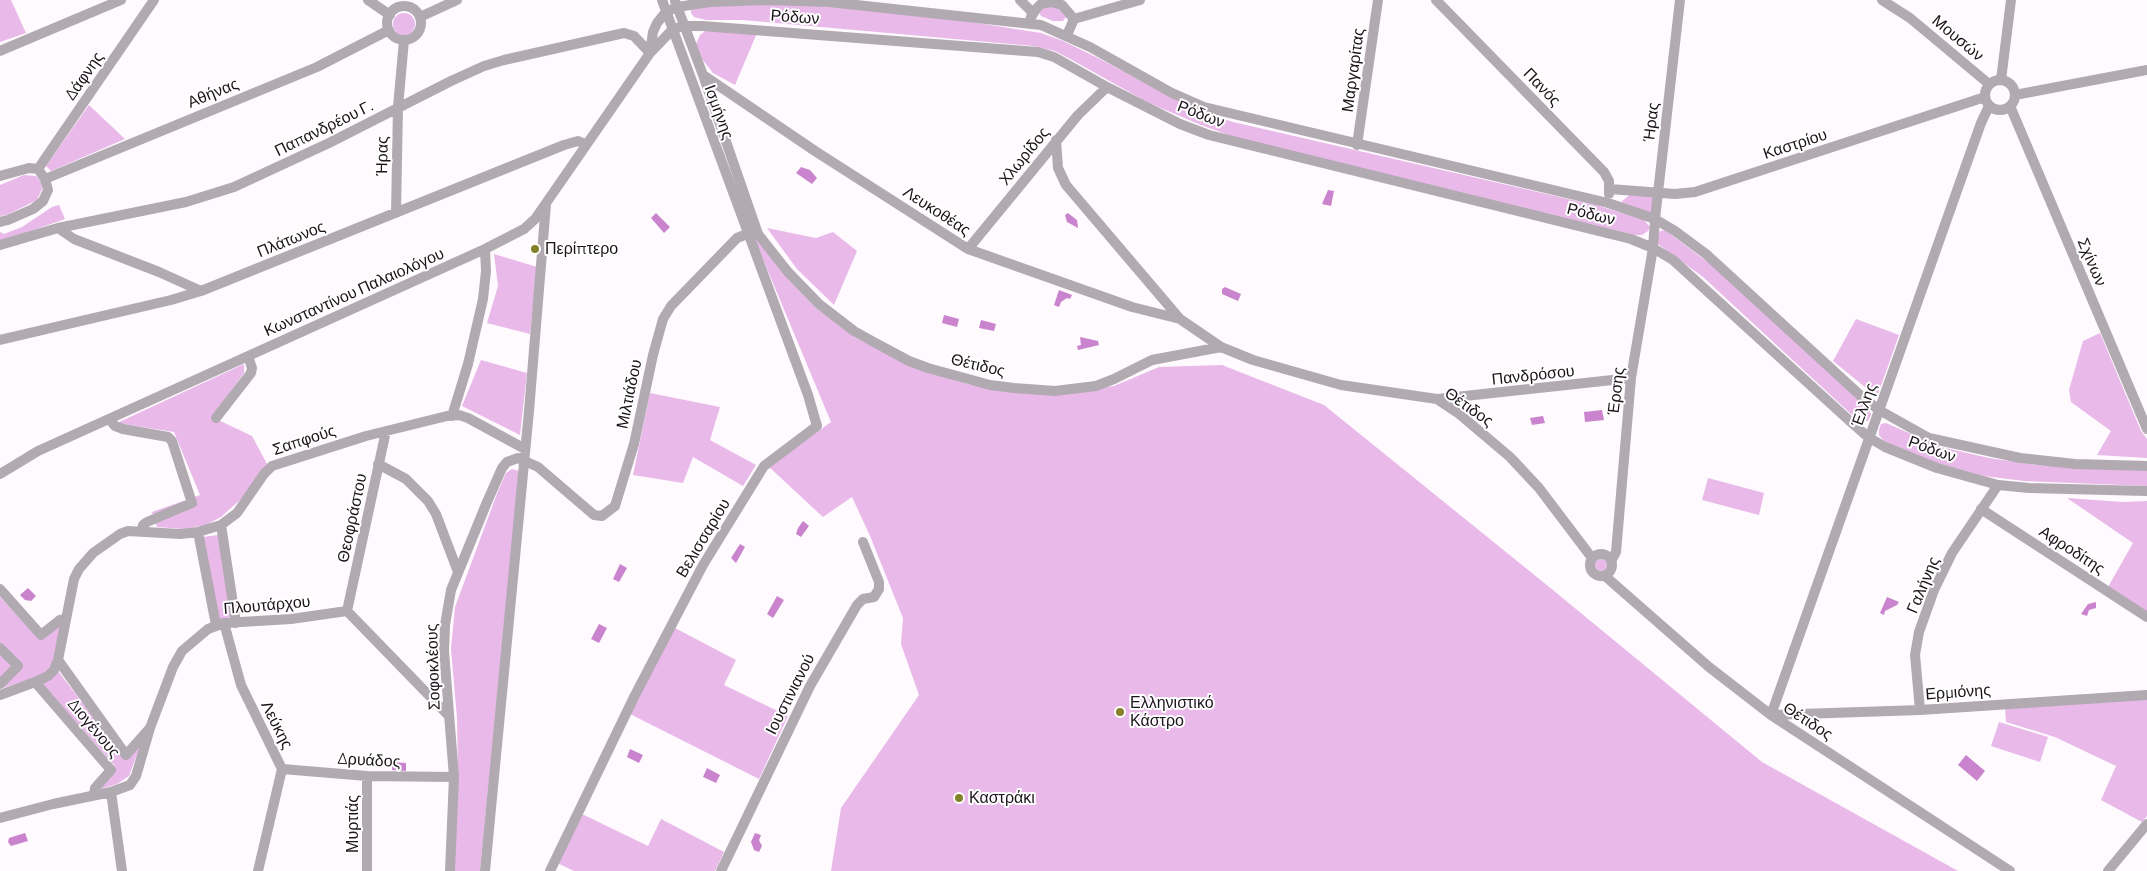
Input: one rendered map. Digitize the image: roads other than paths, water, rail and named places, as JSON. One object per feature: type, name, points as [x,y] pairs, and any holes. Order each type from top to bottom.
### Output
[{"type":"street","points":[[0,52],[121,0]]},
{"type":"street","name":"Δάφνης","points":[[38,170],[154,0]]},
{"type":"street","points":[[368,0],[390,15]]},
{"type":"street","points":[[420,17],[458,0]]},
{"type":"street","name":"Ισμήνης","points":[[662,0],[753,234]]},
{"type":"street","name":"Ρόδων","points":[[650,53],[653,32],[657,23],[676,3],[730,0],[829,2],[1041,25],[1067,35],[1172,93],[1204,107],[1357,145],[1608,203],[1655,219],[1706,254],[1861,396],[1879,410],[1930,438],[2012,456],[2075,464],[2147,466]]},
{"type":"street","points":[[1020,0],[1033,13]]},
{"type":"street","points":[[1074,19],[1140,0]]},
{"type":"street","name":"Μαργαρίτας","points":[[1357,145],[1378,0]]},
{"type":"street","name":"Πανός","points":[[1436,0],[1604,172],[1609,181],[1610,189]]},
{"type":"street","name":"Ήρας","points":[[1653,248],[1680,0]]},
{"type":"street","name":"Μουσών","points":[[1882,0],[1910,18],[1989,84]]},
{"type":"street","points":[[2001,80],[2011,0]]},
{"type":"street","points":[[1030,24],[1033,13],[1041,4],[1052,1],[1062,6],[1074,19]]},
{"type":"street","points":[[407,3],[420,17],[420,28],[418,33],[410,39],[404,40],[395,37],[389,30],[388,25],[390,15],[397,8],[407,3]]},
{"type":"street","name":"Ισμήνης","points":[[676,3],[703,75],[753,234]]},
{"type":"street","points":[[1067,35],[1074,19]]},
{"type":"street","name":"Ρόδων","points":[[673,29],[684,26],[721,26],[1038,52],[1054,57],[1107,87],[1180,124],[1209,135],[1631,239],[1653,248],[1673,260],[1694,278],[1868,437],[1904,456],[1936,468],[1998,484],[2029,488],[2147,491]]},
{"type":"street","points":[[650,53],[673,29]]},
{"type":"street","name":"Αθήνας","points":[[45,178],[317,67],[389,30]]},
{"type":"street","name":"Παπανδρέου Γ.","points":[[0,245],[58,228],[186,202],[227,190],[329,143],[398,107],[484,66],[624,33],[634,36],[650,53]]},
{"type":"street","name":"Ήρας","points":[[396,213],[398,107],[404,40]]},
{"type":"street","name":"Κωνσταντίνου Παλαιολόγου","points":[[0,474],[38,451],[485,249],[524,229],[535,219],[585,144],[650,53]]},
{"type":"street","points":[[2015,95],[2147,70]]},
{"type":"street","name":"Λευκοθέας","points":[[703,75],[815,151],[968,249],[1132,307],[1180,319]]},
{"type":"street","points":[[2001,80],[2008,82],[2013,88],[2015,95],[2010,106],[2004,109],[1997,109],[1987,102],[1986,90],[1989,84],[2001,80]]},
{"type":"street","name":"Χλωρίδος","points":[[968,249],[1056,140],[1107,87]]},
{"type":"street","name":"Καστρίου","points":[[1610,189],[1658,191],[1675,194],[1696,192],[1987,102]]},
{"type":"street","name":"Έλλης","points":[[1771,715],[1987,102]]},
{"type":"street","name":"Σχίνων","points":[[2010,106],[2147,429]]},
{"type":"street","name":"Θέτιδος","points":[[1056,140],[1058,168],[1066,185],[1180,319],[1221,347],[1271,365],[1341,384],[1437,399],[1458,413],[1510,456],[1539,488],[1592,558]]},
{"type":"street","name":"Πλάτωνος","points":[[0,340],[201,291],[564,145],[578,141],[585,144]]},
{"type":"street","points":[[0,222],[33,209],[43,201],[48,190],[45,178],[38,170],[29,168],[1,172]]},
{"type":"street","points":[[1608,203],[1610,189]]},
{"type":"street","points":[[485,871],[546,203]]},
{"type":"street","points":[[58,228],[74,239],[159,272],[201,291]]},
{"type":"street","name":"Θέτιδος","points":[[753,234],[767,245],[803,288],[854,331],[909,361],[947,374],[990,385],[1055,391],[1096,386],[1114,380],[1152,360],[1221,347]]},
{"type":"street","name":"Μιλτιάδου","points":[[524,460],[538,467],[594,515],[602,516],[615,506],[634,444],[663,319],[671,306],[726,248],[737,238],[753,234]]},
{"type":"street","name":"Βελισσαρίου","points":[[550,871],[639,687],[703,564],[764,466],[817,426],[753,234]]},
{"type":"street","name":"Έρσης","points":[[1607,557],[1616,552],[1632,378],[1653,248]]},
{"type":"street","points":[[485,249],[486,271],[483,299],[468,364],[452,416],[468,418],[525,449]]},
{"type":"street","points":[[216,418],[251,373],[252,368],[248,356]]},
{"type":"street","name":"Πανδρόσου","points":[[1437,399],[1520,392],[1632,378]]},
{"type":"street","name":"Σαπφούς","points":[[0,695],[48,676],[54,670],[58,660],[74,579],[85,561],[120,534],[128,531],[142,531],[180,534],[221,526],[236,513],[270,468],[386,431],[452,416]]},
{"type":"street","points":[[109,419],[116,426],[123,429],[168,437],[172,441],[192,503],[147,522],[143,525],[142,531]]},
{"type":"street","name":"Θεοφράστου","points":[[347,611],[386,431]]},
{"type":"street","name":"Σοφοκλέους","points":[[450,871],[454,777],[444,634],[448,602],[458,572],[502,468],[513,459],[524,460]]},
{"type":"street","points":[[378,464],[406,479],[428,501],[436,514],[458,572]]},
{"type":"street","name":"Γαλήνης","points":[[1920,710],[1915,655],[1920,632],[1934,590],[1952,553],[1998,484]]},
{"type":"street","name":"Αφροδίτης","points":[[1981,509],[2147,617]]},
{"type":"street","points":[[221,526],[236,622]]},
{"type":"street","name":"Λεύκης","points":[[198,532],[220,624],[241,685],[282,768],[258,871]]},
{"type":"street","name":"Ιουστινιανού","points":[[721,871],[814,679],[856,605],[863,599],[874,597],[879,589],[863,542]]},
{"type":"street","points":[[1596,555],[1607,557],[1610,571],[1606,576],[1599,576],[1593,572],[1590,566],[1592,558],[1596,555]]},
{"type":"street","name":"Θέτιδος","points":[[1606,576],[1708,667],[1771,715],[2010,871]]},
{"type":"street","points":[[0,589],[41,636],[60,620],[66,618]]},
{"type":"street","points":[[347,611],[449,716]]},
{"type":"street","name":"Πλουτάρχου","points":[[0,818],[110,792],[130,785],[136,776],[150,728],[172,667],[182,651],[193,640],[220,624],[291,619],[347,611]]},
{"type":"street","points":[[0,648],[18,666],[0,684]]},
{"type":"street","points":[[58,660],[126,755],[150,728]]},
{"type":"street","name":"Διογένους","points":[[35,682],[111,770],[95,788],[94,795]]},
{"type":"street","name":"Ερμιόνης","points":[[1771,715],[1920,710],[2147,695]]},
{"type":"street","name":"Δρυάδος","points":[[282,768],[367,776],[454,777]]},
{"type":"street","name":"Μυρτιάς","points":[[367,776],[367,871]]},
{"type":"street","points":[[110,792],[122,871]]},
{"type":"street","points":[[2108,871],[2147,824]]},
{"type":"place","name":"Περίπτερο","points":[[535,249]]},
{"type":"place","name":"Ελληνιστικό Κάστρο","points":[[1120,712]]},
{"type":"place","name":"Καστράκι","points":[[959,798]]}]
